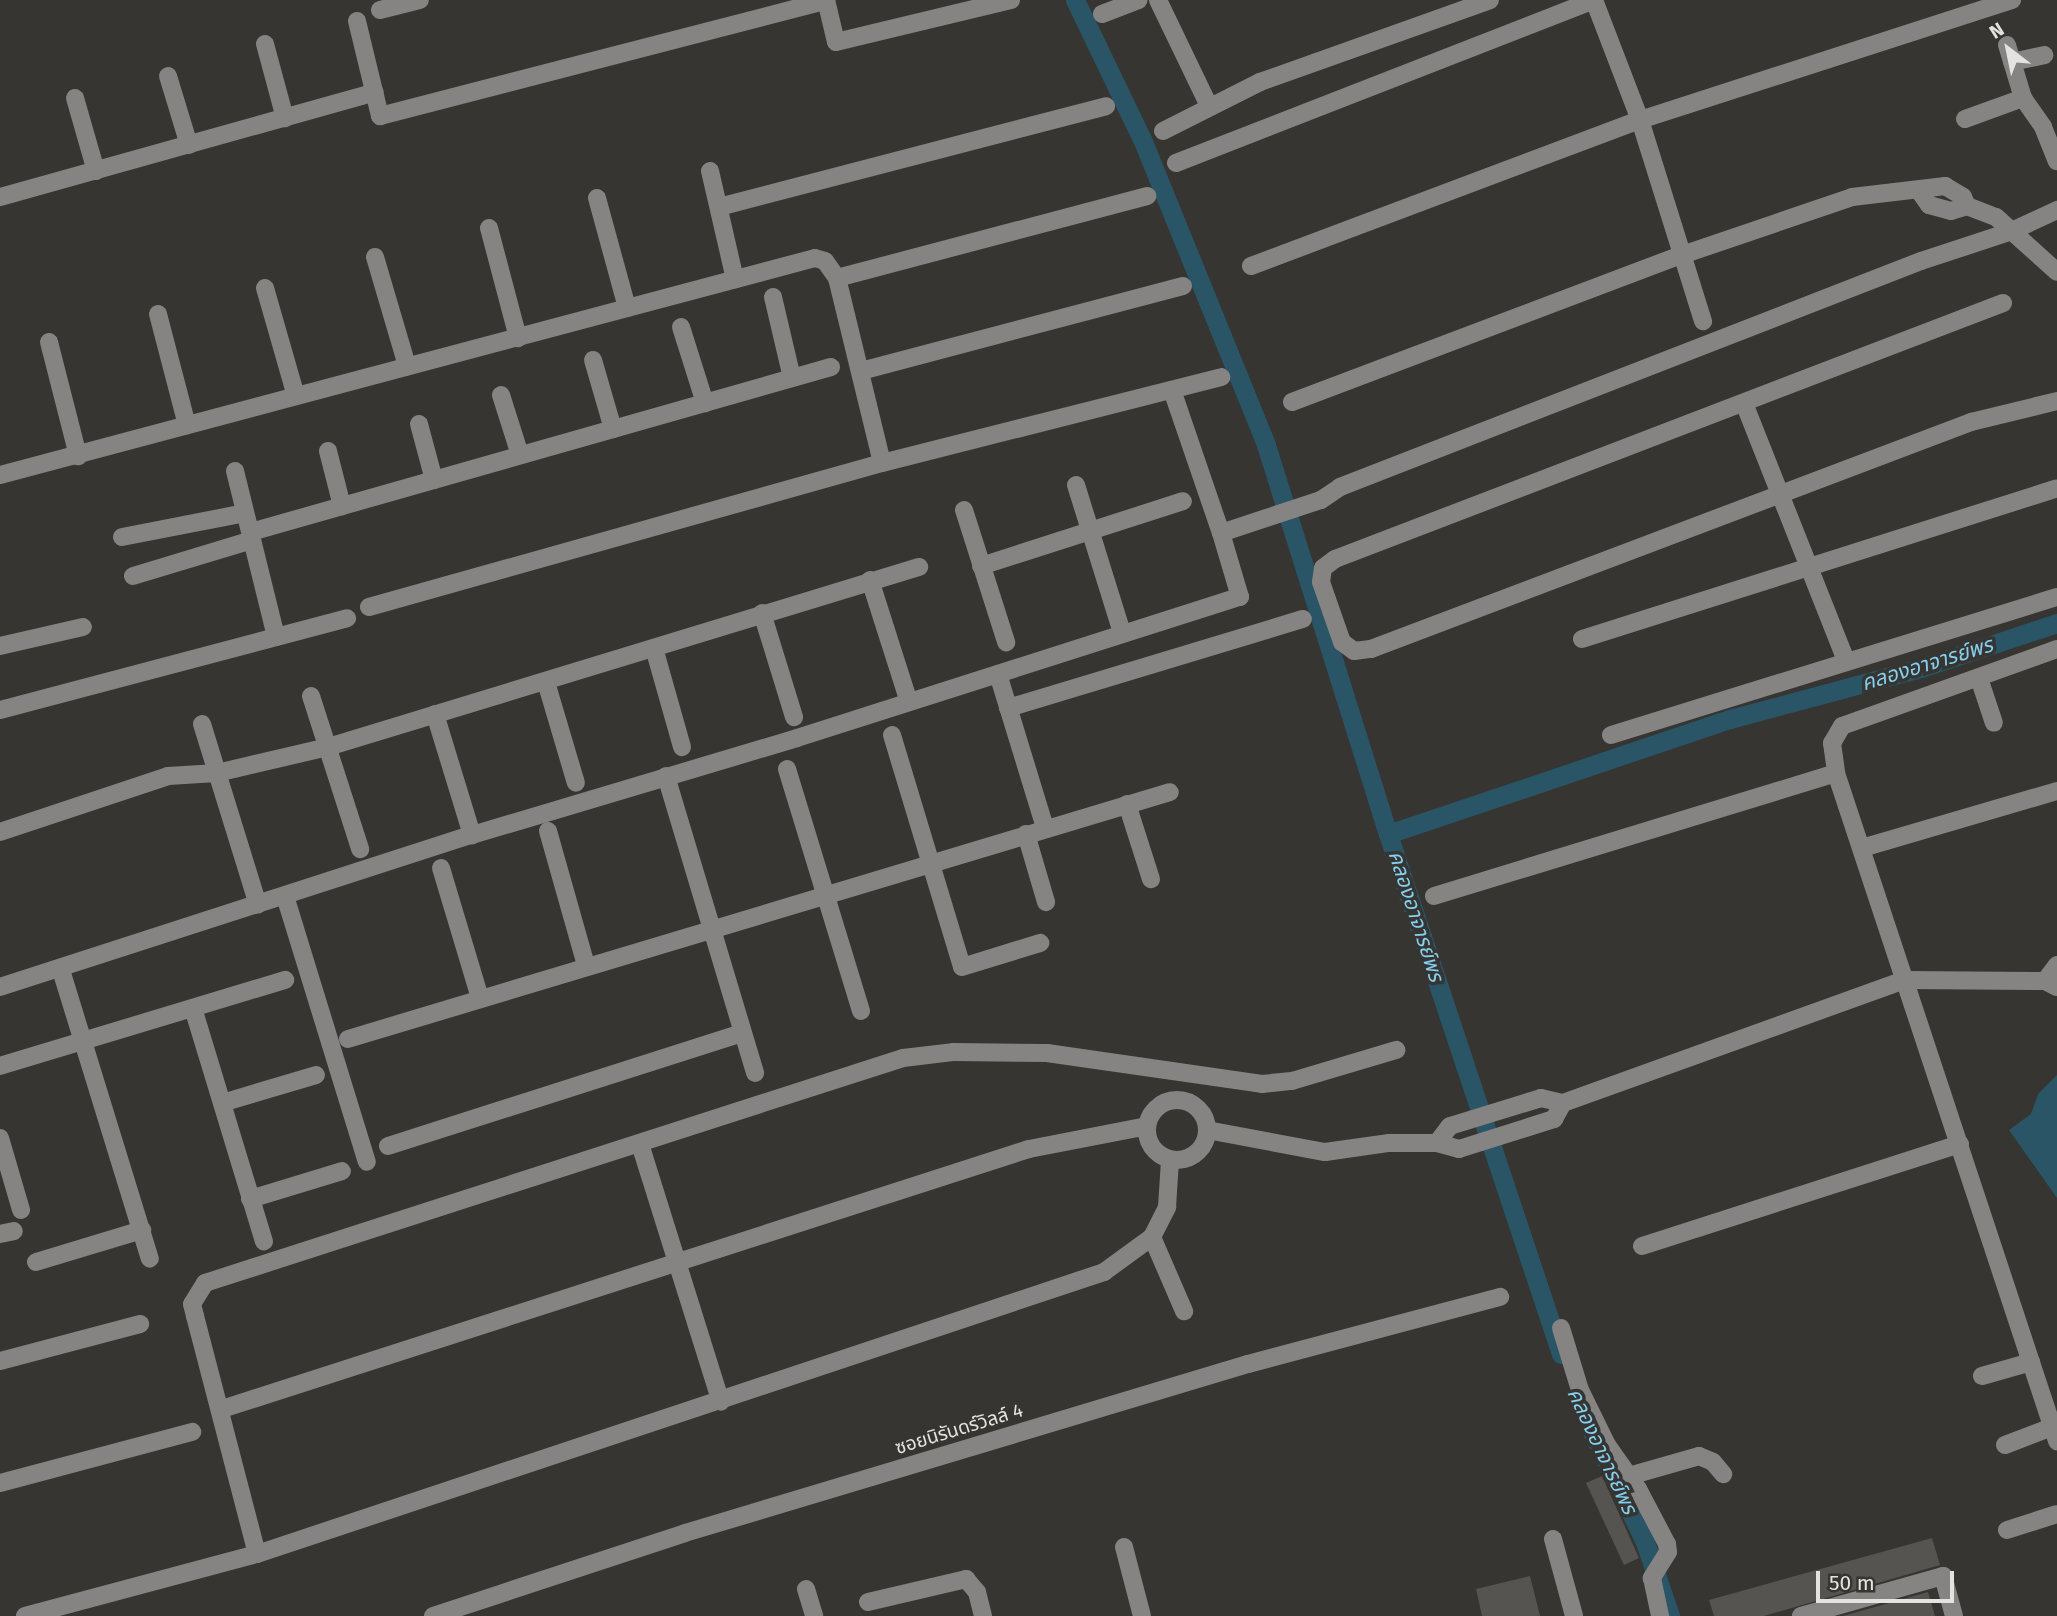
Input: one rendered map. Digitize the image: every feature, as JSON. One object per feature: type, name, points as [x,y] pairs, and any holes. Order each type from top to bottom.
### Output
[{"type":"street","points":[[380,10],[420,0]]},
{"type":"street","points":[[357,21],[380,116],[826,1],[836,42],[1011,0]]},
{"type":"street","points":[[1102,14],[1138,0]]},
{"type":"street","points":[[1158,0],[1209,106]]},
{"type":"street","points":[[1163,131],[1261,82],[1490,0]]},
{"type":"street","points":[[1176,163],[1593,0],[1640,120],[1703,321]]},
{"type":"street","points":[[1251,266],[1640,120],[2012,0]]},
{"type":"street","points":[[265,44],[285,118]]},
{"type":"street","points":[[2044,55],[2009,53],[2023,98],[2050,124],[2057,161]]},
{"type":"street","points":[[167,76],[189,145]]},
{"type":"street","points":[[0,197],[375,92]]},
{"type":"street","points":[[75,98],[96,171]]},
{"type":"street","points":[[1965,120],[2023,98]]},
{"type":"street","points":[[719,207],[1106,106]]},
{"type":"street","points":[[710,171],[735,279]]},
{"type":"street","points":[[1292,402],[1682,256],[1852,197],[1920,192],[1945,186],[1963,197],[1967,206],[1996,216],[2057,272]]},
{"type":"street","points":[[837,278],[1147,196]]},
{"type":"street","points":[[597,198],[627,308]]},
{"type":"street","points":[[1221,533],[1321,500],[1340,487],[1921,261],[2012,231],[2057,210]]},
{"type":"street","points":[[489,228],[518,338]]},
{"type":"street","points":[[375,257],[407,366]]},
{"type":"street","points":[[0,475],[815,258],[825,261],[837,278],[882,463]]},
{"type":"street","points":[[861,371],[1183,286]]},
{"type":"street","points":[[265,288],[296,396]]},
{"type":"street","points":[[773,297],[792,378]]},
{"type":"street","points":[[2003,303],[1328,563],[1321,582],[1342,642],[1354,651],[1371,649],[1782,496],[1970,422],[2057,401]]},
{"type":"street","points":[[158,314],[187,425]]},
{"type":"street","points":[[681,327],[705,402]]},
{"type":"street","points":[[49,342],[78,456]]},
{"type":"street","points":[[593,360],[613,429]]},
{"type":"street","points":[[133,576],[342,506],[831,367]]},
{"type":"street","points":[[369,607],[882,463],[1222,377]]},
{"type":"street","points":[[0,987],[61,970],[472,835],[909,702],[1240,597],[1172,390]]},
{"type":"street","points":[[501,395],[520,455]]},
{"type":"street","points":[[1744,403],[1812,566],[1846,660]]},
{"type":"street","points":[[419,424],[434,480]]},
{"type":"street","points":[[328,451],[342,506]]},
{"type":"street","points":[[235,471],[276,637]]},
{"type":"street","points":[[1076,485],[1122,633]]},
{"type":"street","points":[[1582,639],[2057,488]]},
{"type":"street","points":[[982,566],[1089,529],[1183,501]]},
{"type":"street","points":[[964,510],[1006,642]]},
{"type":"street","points":[[122,537],[245,513]]},
{"type":"street","points":[[0,832],[168,776],[217,773],[328,747],[919,567]]},
{"type":"street","points":[[870,580],[909,702]]},
{"type":"street","points":[[1611,735],[1846,660],[2057,597]]},
{"type":"street","points":[[762,613],[794,717]]},
{"type":"street","points":[[0,710],[347,618]]},
{"type":"street","points":[[1009,708],[1303,619]]},
{"type":"street","points":[[0,646],[83,627]]},
{"type":"street","points":[[654,648],[682,747]]},
{"type":"street","points":[[2006,1445],[2055,1434],[1836,773],[1832,743],[1842,726],[2057,649]]},
{"type":"street","points":[[998,674],[1045,828]]},
{"type":"street","points":[[1979,678],[1994,723]]},
{"type":"street","points":[[546,682],[576,783]]},
{"type":"street","points":[[310,696],[360,849]]},
{"type":"street","points":[[435,714],[472,835]]},
{"type":"street","points":[[202,724],[258,905]]},
{"type":"street","points":[[892,735],[962,967],[1041,943]]},
{"type":"street","points":[[787,769],[861,1011]]},
{"type":"street","points":[[1434,897],[1836,773]]},
{"type":"street","points":[[666,776],[755,1073]]},
{"type":"street","points":[[1862,848],[2057,791]]},
{"type":"street","points":[[348,1039],[586,965],[1170,792]]},
{"type":"street","points":[[1127,804],[1151,878]]},
{"type":"street","points":[[548,831],[586,965]]},
{"type":"street","points":[[1026,834],[1046,902]]},
{"type":"street","points":[[441,868],[480,998]]},
{"type":"street","points":[[285,896],[367,1162]]},
{"type":"street","points":[[1208,1130],[1325,1152],[1437,1143],[1450,1126],[1541,1098],[1563,1104],[1905,980],[2051,984],[2057,965]]},
{"type":"street","points":[[61,970],[85,1039],[150,1259]]},
{"type":"street","points":[[0,1066],[285,980]]},
{"type":"street","points":[[193,1008],[264,1241]]},
{"type":"street","points":[[388,1146],[742,1033]]},
{"type":"street","points":[[257,1554],[222,1409],[192,1304],[205,1283],[903,1058],[953,1052],[1047,1053],[1109,1059],[1188,1075],[1279,1083],[1396,1050]]},
{"type":"street","points":[[222,1103],[316,1075]]},
{"type":"street","points":[[1178,1100],[1188,1075]]},
{"type":"street","points":[[1178,1100],[1196,1106],[1208,1130],[1196,1154],[1170,1160],[1155,1151],[1147,1126],[1154,1111],[1178,1100]]},
{"type":"street","points":[[222,1409],[679,1265],[1029,1149],[1147,1126]]},
{"type":"street","points":[[0,1138],[21,1210]]},
{"type":"street","points":[[640,1144],[720,1402]]},
{"type":"street","points":[[1642,1246],[1960,1144]]},
{"type":"street","points":[[25,1616],[257,1554],[1094,1276],[1120,1263],[1152,1237],[1167,1207],[1170,1160]]},
{"type":"street","points":[[250,1199],[342,1171]]},
{"type":"street","points":[[36,1262],[142,1230]]},
{"type":"street","points":[[1152,1237],[1184,1311]]},
{"type":"street","name":"ซอยนิรันดร์วิลล์ 4","points":[[433,1616],[685,1533],[1234,1368],[1500,1297]]},
{"type":"street","points":[[0,1361],[140,1324]]},
{"type":"street","points":[[1561,1328],[1580,1390],[1607,1445],[1629,1476],[1667,1544],[1652,1585],[1660,1616]]},
{"type":"street","points":[[1982,1376],[2031,1362]]},
{"type":"street","points":[[0,1483],[192,1432]]},
{"type":"street","points":[[1629,1476],[1699,1456],[1713,1462],[1723,1474]]},
{"type":"street","points":[[2007,1530],[2057,1514]]},
{"type":"street","points":[[1553,1539],[1574,1616]]},
{"type":"street","points":[[1125,1547],[1142,1616]]},
{"type":"street","points":[[1801,1616],[1943,1576],[1954,1616]]},
{"type":"street","points":[[868,1602],[966,1579],[977,1592],[983,1616]]},
{"type":"street","points":[[806,1589],[814,1616]]},
{"type":"water","points":[[2057,1075],[2057,1198],[2009,1130],[2031,1114],[2038,1094]]},
{"type":"building","points":[[1602,1476],[1639,1558],[1624,1565],[1586,1483]]},
{"type":"building","points":[[1932,1538],[1940,1565],[1764,1616],[1714,1616],[1709,1600]]},
{"type":"building","points":[[1530,1576],[1540,1616],[1482,1616],[1476,1589]]},
{"type":"building","points":[[1928,1592],[1935,1616],[1843,1616]]},
{"type":"waterway","points":[[1075,0],[1142,139],[1266,445],[1388,834]]},
{"type":"waterway","name":"คลองอาจารย์พร","points":[[1561,1354],[1388,834],[1730,719],[1921,668],[2057,623]]},
{"type":"waterway","name":"คลองอาจารย์พร","points":[[1593,1434],[1645,1542],[1670,1616]]}]
